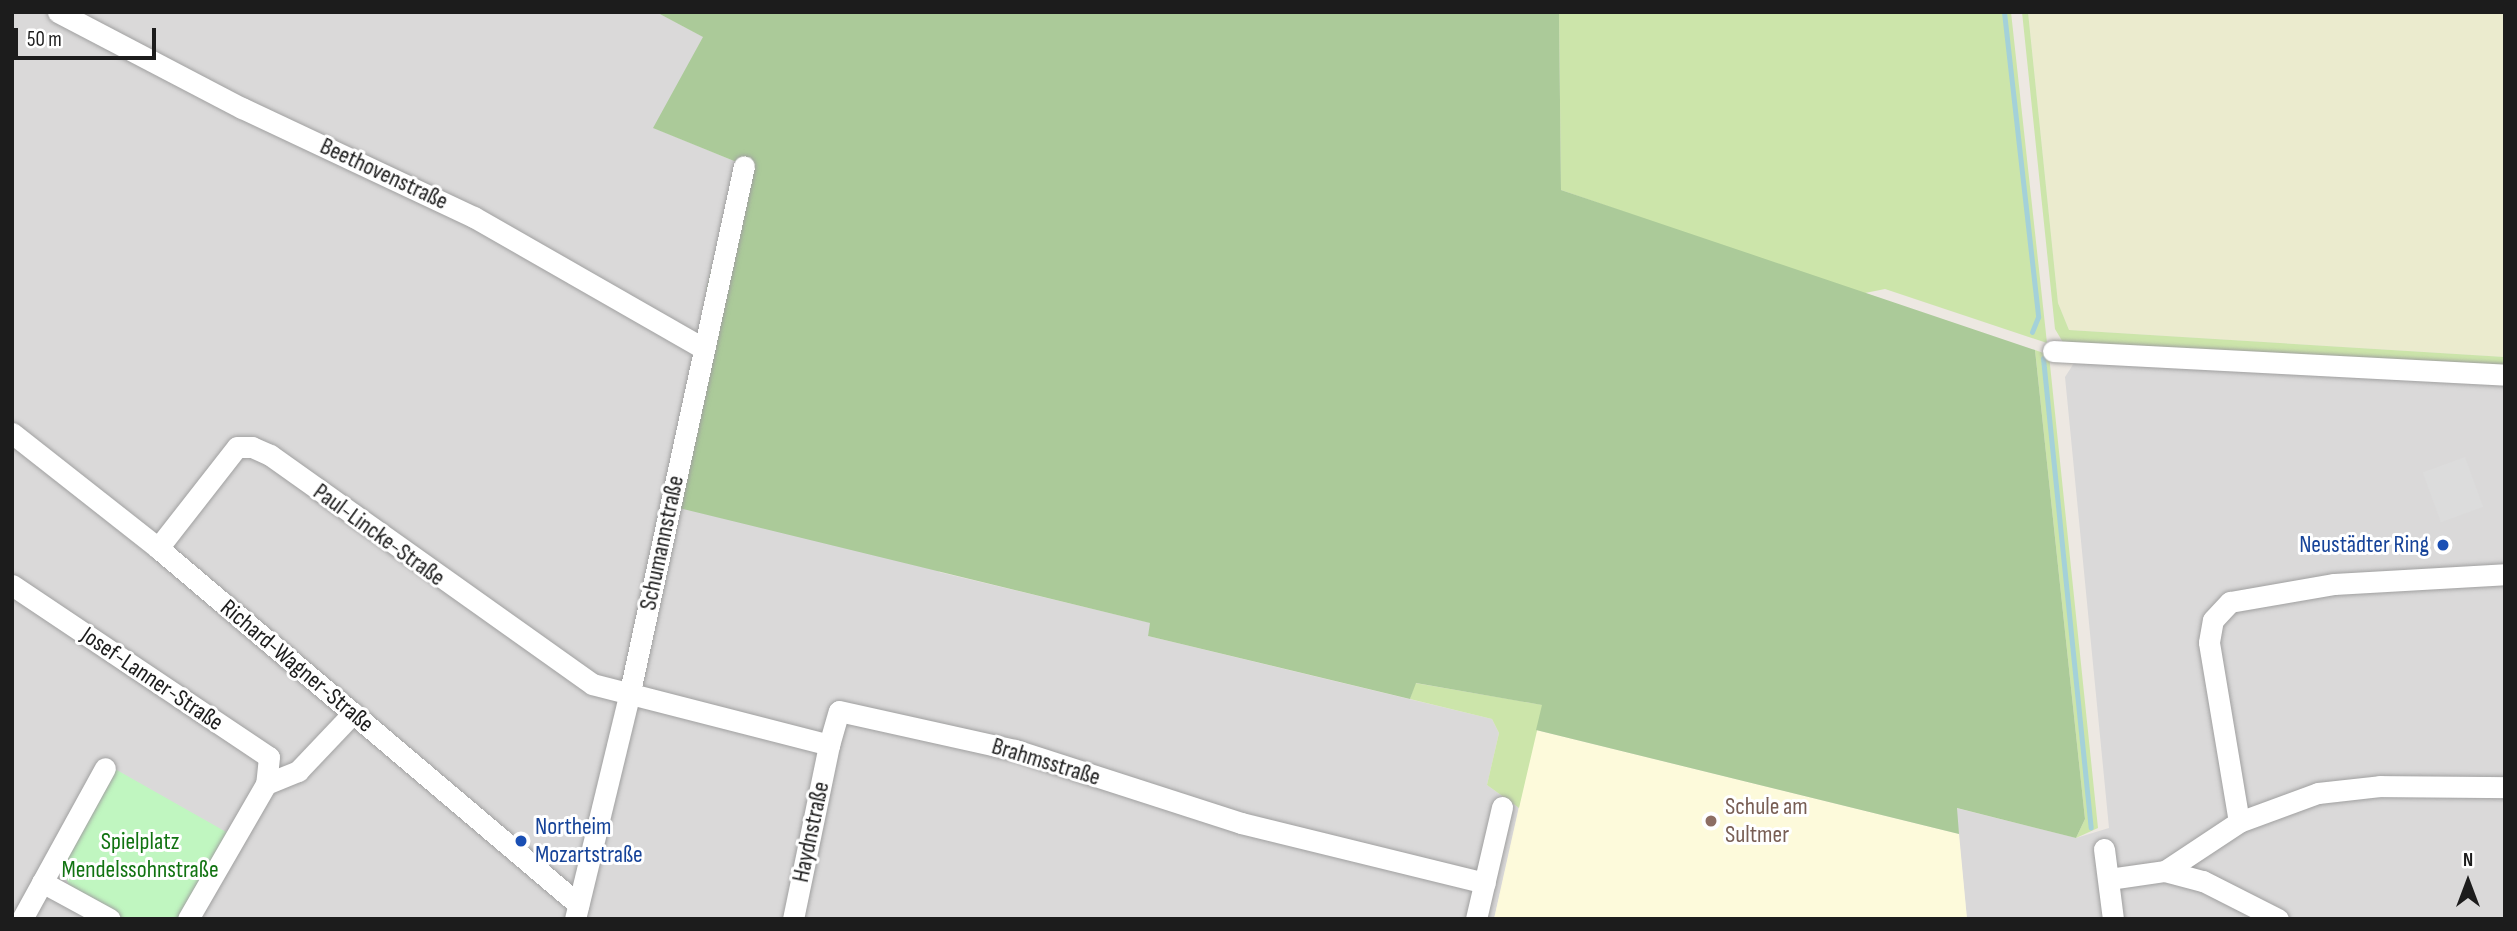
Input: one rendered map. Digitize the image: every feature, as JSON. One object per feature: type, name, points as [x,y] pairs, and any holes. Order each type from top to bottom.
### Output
[{"type":"street","name":"Beethovenstraße","points":[[58,12],[242,108],[474,217],[703,348]]},
{"type":"street","name":"Schumannstraße","points":[[576,911],[629,696],[744,166]]},
{"type":"street","points":[[2053,351],[2505,374]]},
{"type":"street","name":"Richard-Wagner-Straße","points":[[12,433],[158,548],[354,713],[576,911]]},
{"type":"street","name":"Paul-Lincke-Straße","points":[[158,548],[236,447],[252,447],[270,455],[592,684],[629,696]]},
{"type":"street","points":[[2239,821],[2209,642],[2213,620],[2230,602],[2334,584],[2505,574]]},
{"type":"street","name":"Josef-Lanner-Straße","points":[[12,585],[269,757],[266,784]]},
{"type":"street","points":[[629,696],[829,745]]},
{"type":"street","name":"Brahmsstraße","points":[[829,745],[839,711],[1015,750],[1241,823],[1485,883]]},
{"type":"street","points":[[188,919],[266,784],[298,771],[354,713]]},
{"type":"street","name":"Haydnstraße","points":[[793,919],[829,745]]},
{"type":"street","points":[[22,919],[105,768]]},
{"type":"street","points":[[2165,871],[2239,821],[2289,802],[2346,789],[2505,787]]},
{"type":"street","points":[[1476,919],[1502,807]]},
{"type":"street","points":[[2104,849],[2113,919]]},
{"type":"street","points":[[2109,879],[2165,871],[2203,881],[2278,919]]},
{"type":"street","points":[[42,882],[110,919]]},
{"type":"shaded area","points":[[12,12],[656,12],[704,37],[654,128],[739,163],[939,572],[1151,623],[1148,636],[1492,719],[1499,733],[1487,785],[1519,808],[1494,919],[12,919]]},
{"type":"shaded area","points":[[2074,363],[2505,383],[2505,919],[1967,919],[1956,808],[2076,838],[2109,828],[2065,377]]},
{"type":"shaded area","points":[[2465,457],[2483,507],[2441,522],[2423,472]]},
{"type":"shaded area","name":"Schule am Sultmer","points":[[1536,730],[1959,834],[1967,919],[1494,919]]},
{"type":"green space","points":[[656,12],[1559,12],[1561,190],[2035,350],[2085,819],[2076,838],[1957,808],[1959,834],[1536,730],[1542,705],[1416,683],[1410,699],[1148,636],[1150,623],[679,508],[725,294],[706,290],[739,163],[653,128],[703,37]]},
{"type":"green space","points":[[1559,12],[2011,12],[2047,343],[1885,289],[1860,294],[1561,190]]},
{"type":"green space","points":[[2022,12],[2028,12],[2058,303],[2069,330],[2505,357],[2505,368],[2064,344],[2055,329]]},
{"type":"green space","points":[[2028,12],[2505,12],[2505,357],[2069,330],[2058,303]]},
{"type":"green space","points":[[2035,350],[2049,355],[2098,828],[2076,838],[2085,819]]},
{"type":"green space","points":[[1415,683],[1543,705],[1519,808],[1487,785],[1499,733],[1492,719],[1410,699]]},
{"type":"green space","name":"Spielplatz Mendelssohnstraße","points":[[115,769],[228,833],[179,919],[123,919],[70,888],[62,868]]},
{"type":"waterway","points":[[2004,12],[2038,317],[2032,332]]},
{"type":"waterway","points":[[2043,358],[2091,828]]},
{"type":"place","name":"Neustädter Ring","points":[[2443,545]]},
{"type":"place","name":"Schule am Sultmer","points":[[1711,821]]},
{"type":"place","name":"Northeim Mozartstraße","points":[[521,841]]}]
